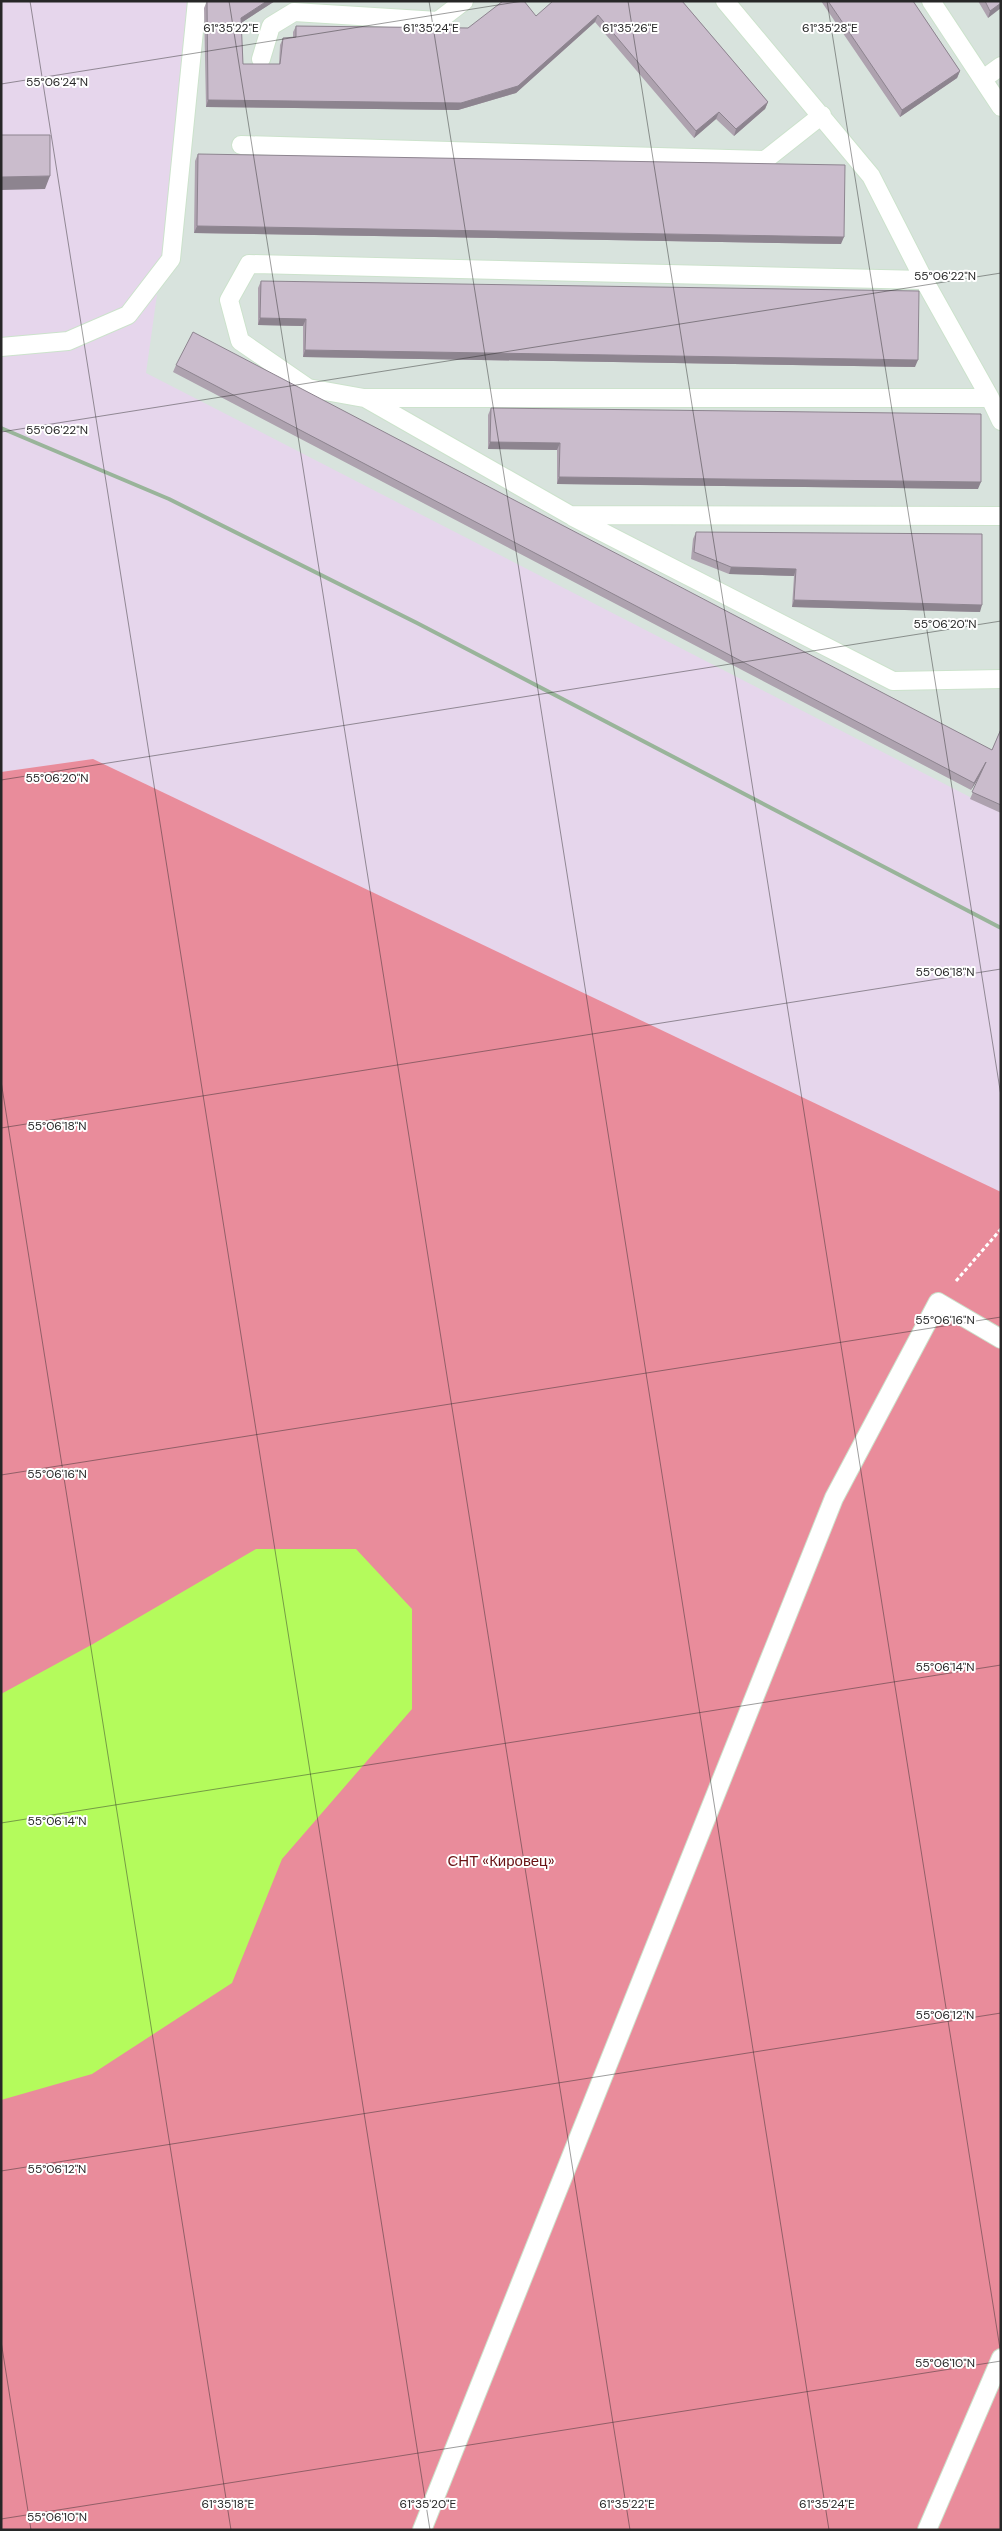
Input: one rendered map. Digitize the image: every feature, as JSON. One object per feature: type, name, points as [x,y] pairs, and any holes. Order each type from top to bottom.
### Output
[{"type":"lane","points":[[1,347],[68,341],[128,315],[171,259],[197,1]]},
{"type":"lane","points":[[261,59],[271,26],[294,12],[438,22],[464,1]]},
{"type":"lane","points":[[725,1],[871,176],[924,280],[1001,421]]},
{"type":"lane","points":[[931,1],[1001,107]]},
{"type":"lane","points":[[983,79],[1001,66]]},
{"type":"lane","points":[[241,145],[765,160],[822,115]]},
{"type":"lane","points":[[924,280],[249,264],[229,300],[240,341],[308,388],[364,398],[990,398]]},
{"type":"lane","points":[[364,398],[570,515],[893,681],[1001,679]]},
{"type":"lane","points":[[570,515],[1001,516]]},
{"type":"lane","points":[[422,2530],[834,1498],[938,1302],[1001,1339]]},
{"type":"lane","points":[[927,2530],[1001,2358]]},
{"type":"path","points":[[938,1302],[1001,1230]]},
{"type":"shaded area","points":[[225,1],[1001,1],[1001,813],[146,373],[195,23]]},
{"type":"shaded area","points":[[256,1549],[356,1549],[412,1609],[412,1709],[282,1859],[232,1983],[92,2074],[1,2100],[1,1694],[93,1644]]},
{"type":"green space","name":"СНТ «Кировец»","points":[[93,759],[1001,1192],[1001,2530],[1,2530],[1,772]]},
{"type":"building","points":[[207,1],[267,1],[241,18],[243,64],[280,64],[283,38],[296,37],[296,26],[468,28],[503,1],[524,1],[536,16],[553,1],[682,1],[768,102],[736,129],[719,112],[696,131],[598,15],[518,86],[461,103],[208,100]]},
{"type":"building","points":[[828,1],[913,1],[960,71],[902,110]]},
{"type":"building","points":[[985,1],[1001,1],[1001,3],[990,11]]},
{"type":"building","points":[[1,135],[50,135],[50,176],[1,177]]},
{"type":"building","points":[[198,154],[845,165],[844,237],[197,226]]},
{"type":"building","points":[[261,281],[919,291],[918,360],[305,350],[306,319],[260,318]]},
{"type":"building","points":[[193,332],[992,750],[1001,729],[1001,805],[972,792],[986,762],[974,783],[176,365]]},
{"type":"building","points":[[491,408],[981,414],[981,482],[559,477],[560,443],[490,442]]},
{"type":"building","points":[[696,532],[982,534],[982,605],[794,600],[796,569],[731,567],[694,552]]},
{"type":"railway","points":[[1,428],[169,499],[417,623],[1001,928]]}]
